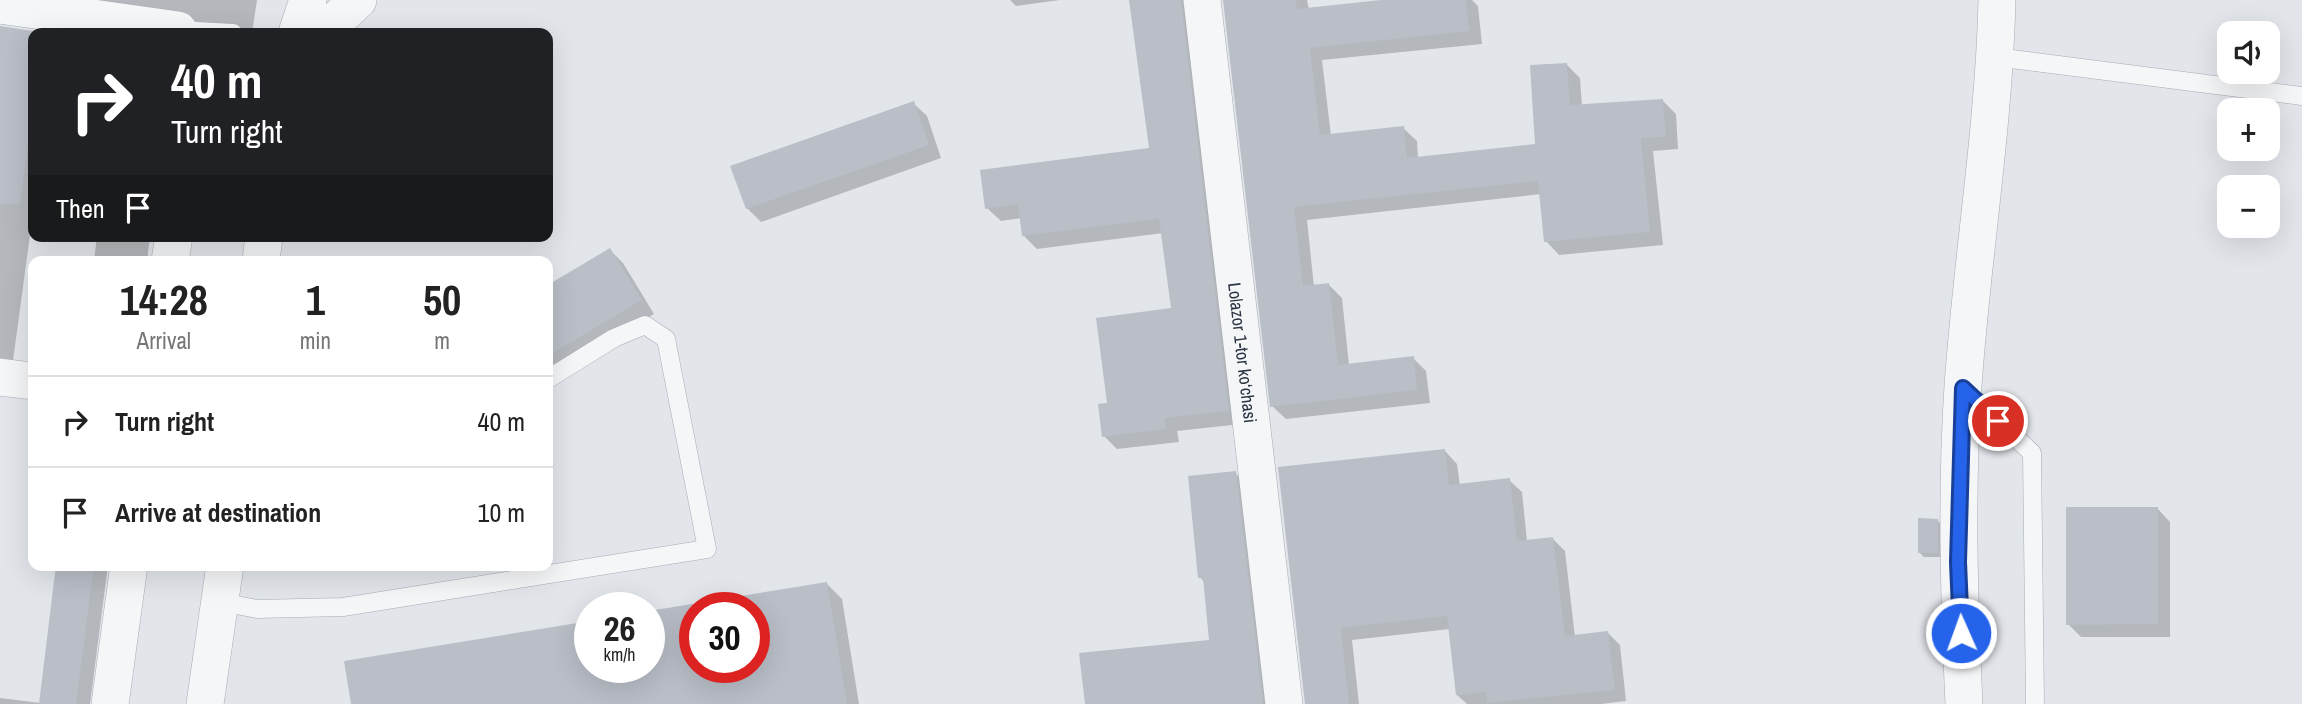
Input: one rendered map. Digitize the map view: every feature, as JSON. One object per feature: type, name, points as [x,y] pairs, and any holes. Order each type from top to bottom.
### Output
[{"type":"street","points":[[299,28],[308,0]]},
{"type":"street","points":[[328,28],[358,0]]},
{"type":"street","name":"Lolazor 1-tor ko‘chasi","points":[[1202,0],[1284,704]]},
{"type":"street","points":[[1964,704],[1958,562],[1963,388],[1996,57],[1997,0]]},
{"type":"street","points":[[0,5],[152,28]]},
{"type":"street","points":[[0,377],[28,380]]},
{"type":"street","points":[[110,704],[128,571]]},
{"type":"street","points":[[205,704],[224,571]]},
{"type":"lane","points":[[1996,57],[2302,96]]},
{"type":"lane","points":[[221,602],[257,609],[343,607],[707,549],[666,338],[645,325],[614,338],[553,376]]},
{"type":"lane","points":[[1963,388],[2032,453],[2035,704]]},
{"type":"building","points":[[1129,0],[1181,0],[1229,411],[1165,418],[1166,429],[1102,437],[1098,404],[1107,403],[1096,318],[1171,308],[1159,219],[1022,236],[1018,204],[985,209],[980,170],[1149,148]]},
{"type":"building","points":[[1223,0],[1296,0],[1297,9],[1381,0],[1466,0],[1469,31],[1310,48],[1320,135],[1404,126],[1407,158],[1535,144],[1530,65],[1567,63],[1570,105],[1663,99],[1666,137],[1641,138],[1650,232],[1544,242],[1538,181],[1294,207],[1303,286],[1329,283],[1338,365],[1414,356],[1417,390],[1270,407]]},
{"type":"building","points":[[0,26],[28,30],[28,147],[20,205],[0,204]]},
{"type":"building","points":[[914,101],[929,145],[746,209],[730,166]]},
{"type":"building","points":[[610,248],[642,300],[553,353],[553,282]]},
{"type":"building","points":[[1445,449],[1449,485],[1510,478],[1517,541],[1553,537],[1565,636],[1608,631],[1615,690],[1487,703],[1486,692],[1456,695],[1447,616],[1341,628],[1349,704],[1305,704],[1278,467]]},
{"type":"building","points":[[1236,471],[1263,704],[1085,704],[1079,653],[1209,640],[1203,578],[1198,578],[1188,476]]},
{"type":"building","points":[[2066,507],[2158,507],[2158,624],[2066,625]]},
{"type":"building","points":[[1918,518],[1938,519],[1938,553],[1918,553]]},
{"type":"building","points":[[55,571],[93,571],[76,704],[39,704]]},
{"type":"building","points":[[827,582],[847,704],[351,704],[344,661],[574,624],[574,683],[665,683],[665,608],[679,606],[679,683],[770,683],[770,592],[766,592]]},
{"type":"route","points":[[1961,633],[1958,562],[1963,388],[1998,421]]}]
